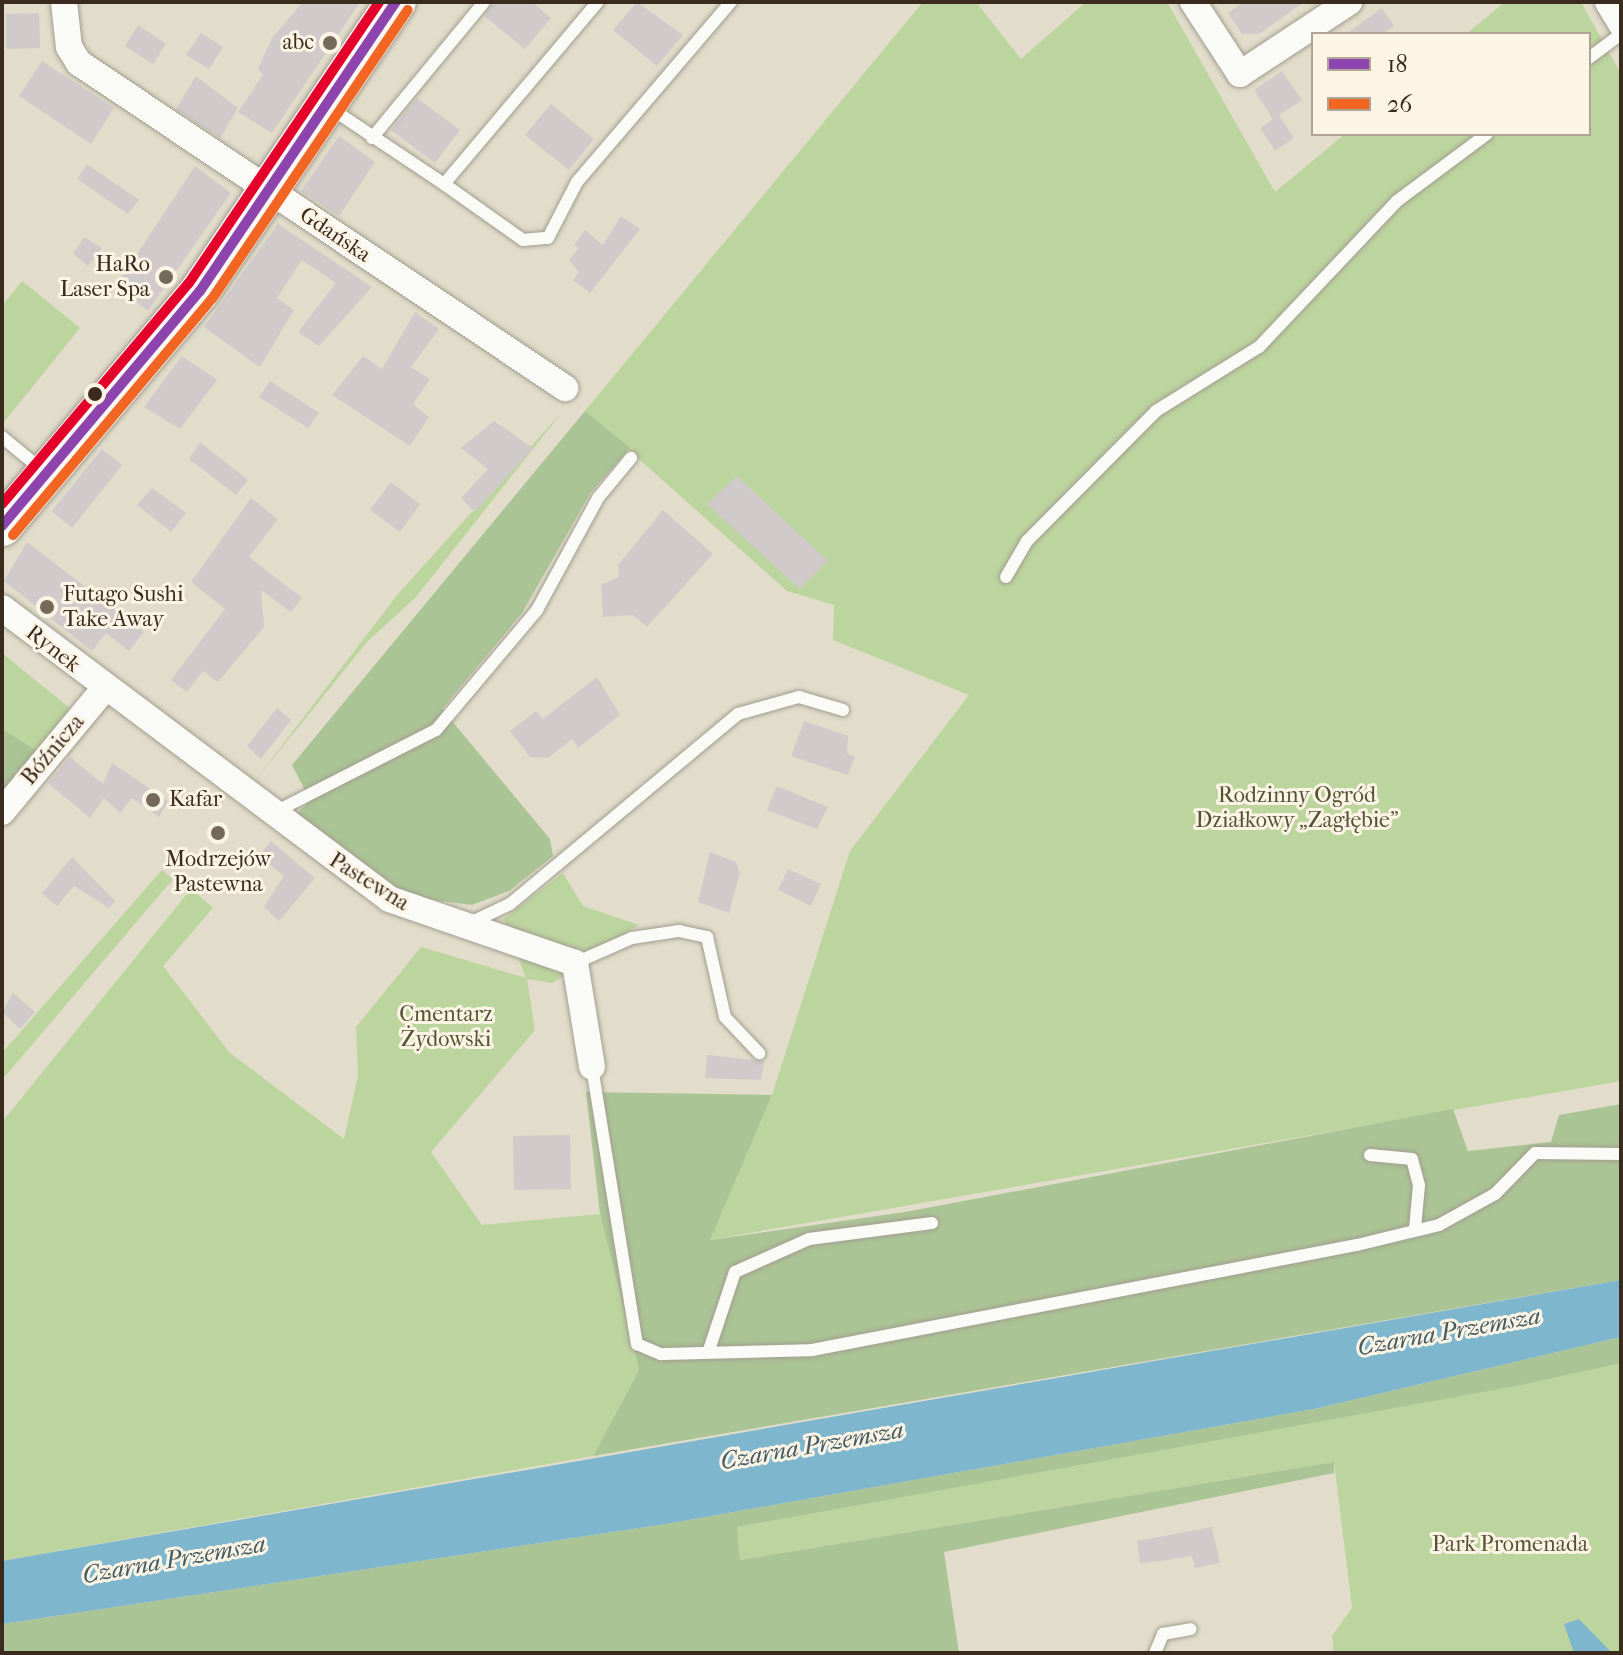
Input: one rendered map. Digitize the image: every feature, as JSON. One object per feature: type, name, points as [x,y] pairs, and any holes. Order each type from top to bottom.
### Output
[{"type":"main road","points":[[2,526],[200,291],[396,2]]},
{"type":"street","name":"Gdańska","points":[[64,2],[69,47],[79,63],[565,388]]},
{"type":"street","points":[[1193,2],[1240,74],[1349,2]]},
{"type":"street","points":[[1608,2],[1621,24]]},
{"type":"street","name":"Rynek","points":[[2,608],[104,689]]},
{"type":"street","name":"Pastewna","points":[[104,689],[270,815],[389,899],[462,927],[575,963]]},
{"type":"street","name":"Bóźnicza","points":[[2,812],[104,689]]},
{"type":"street","points":[[575,963],[592,1067]]},
{"type":"lane","points":[[372,138],[484,2]]},
{"type":"lane","points":[[444,184],[598,2]]},
{"type":"lane","points":[[326,105],[523,240],[548,238],[577,182],[731,2]]},
{"type":"lane","points":[[1591,56],[1621,34]]},
{"type":"lane","points":[[1006,577],[1027,541],[1156,411],[1259,347],[1397,201],[1484,136]]},
{"type":"lane","points":[[2,437],[47,473]]},
{"type":"lane","points":[[270,815],[436,730],[537,610],[598,498],[631,458]]},
{"type":"lane","points":[[462,927],[510,904],[738,714],[799,697],[843,710]]},
{"type":"lane","points":[[575,963],[632,938],[679,931],[707,937],[725,1017],[759,1053]]},
{"type":"lane","points":[[592,1067],[637,1344],[661,1354],[709,1350],[812,1350],[928,1324],[1013,1316],[1439,1225],[1495,1194],[1535,1153],[1621,1154]]},
{"type":"lane","points":[[1370,1155],[1412,1159],[1419,1185],[1415,1229]]},
{"type":"lane","points":[[709,1350],[735,1272],[809,1239],[932,1223]]},
{"type":"lane","points":[[1155,1653],[1163,1634],[1191,1629]]},
{"type":"green space","name":"Rodzinny Ogród Działkowy „Zagłębie”","points":[[923,2],[976,2],[1021,59],[1086,2],[1167,2],[1275,192],[1343,136],[1591,136],[1591,32],[1468,32],[1505,2],[1581,2],[1621,74],[1621,1081],[709,1240],[772,1095],[850,851],[969,695],[833,640],[834,605],[787,591],[585,411]]},
{"type":"green space","points":[[22,281],[80,328],[4,422],[2,306]]},
{"type":"green space","points":[[563,411],[416,597],[367,642],[254,782],[398,594]]},
{"type":"green space","points":[[585,411],[630,448],[591,492],[522,613],[442,709],[550,839],[553,856],[509,891],[472,905],[418,898],[368,875],[292,819],[310,800],[292,765]]},
{"type":"green space","points":[[2,653],[72,710],[2,793]]},
{"type":"green space","points":[[2,729],[37,751],[2,793]]},
{"type":"green space","points":[[162,870],[173,879],[2,1080],[2,1053]]},
{"type":"green space","name":"Cmentarz Żydowski","points":[[563,873],[583,906],[639,925],[553,983],[527,979],[535,1030],[431,1152],[482,1225],[600,1214],[639,1370],[593,1456],[2,1561],[2,1122],[191,889],[213,908],[163,966],[230,1053],[344,1139],[358,1076],[356,1027],[421,947],[526,978],[503,919]]},
{"type":"green space","points":[[586,1092],[772,1095],[710,1240],[905,1212],[1453,1109],[1468,1151],[1551,1142],[1559,1115],[1621,1104],[1621,1280],[593,1456],[639,1370],[600,1214]]},
{"type":"green space","points":[[1621,1337],[1621,1363],[1516,1386],[737,1527],[740,1560],[1334,1462],[1334,1473],[944,1552],[959,1653],[2,1653],[2,1624],[666,1524],[1314,1409]]},
{"type":"green space","name":"Park Promenada","points":[[1621,1363],[1621,1653],[1334,1653],[1332,1636],[1352,1608],[1334,1462],[740,1560],[737,1527]]},
{"type":"water","name":"Czarna Przemsza","points":[[1621,1280],[1621,1337],[1314,1409],[666,1524],[2,1624],[2,1561]]},
{"type":"water","points":[[1579,1619],[1612,1653],[1574,1653],[1564,1624]]},
{"type":"building","points":[[303,2],[360,2],[272,133],[238,112],[263,75],[258,69],[272,38]]},
{"type":"building","points":[[494,2],[532,2],[551,18],[525,49],[484,16]]},
{"type":"building","points":[[637,2],[683,35],[657,66],[613,30]]},
{"type":"building","points":[[1243,2],[1304,2],[1259,34],[1242,34],[1228,13]]},
{"type":"building","points":[[1382,8],[1394,26],[1386,32],[1349,32]]},
{"type":"building","points":[[39,13],[40,48],[6,49],[6,14]]},
{"type":"building","points":[[138,25],[166,44],[153,64],[125,46]]},
{"type":"building","points":[[201,33],[223,47],[209,69],[186,55]]},
{"type":"building","points":[[42,61],[114,108],[91,144],[19,96]]},
{"type":"building","points":[[1282,71],[1302,100],[1279,115],[1294,138],[1275,151],[1260,128],[1273,119],[1254,90]]},
{"type":"building","points":[[196,76],[238,108],[220,138],[176,109]]},
{"type":"building","points":[[417,98],[460,130],[435,163],[391,130]]},
{"type":"building","points":[[551,104],[594,139],[569,170],[525,135]]},
{"type":"building","points":[[339,136],[375,162],[339,216],[301,191]]},
{"type":"building","points":[[87,164],[139,200],[128,214],[77,179]]},
{"type":"building","points":[[195,166],[231,193],[148,311],[116,286]]},
{"type":"building","points":[[621,216],[640,229],[590,293],[573,280],[579,272],[569,260],[579,248],[574,245],[585,230],[603,245]]},
{"type":"building","points":[[278,224],[372,287],[319,346],[298,332],[336,283],[302,260],[277,298],[294,310],[260,367],[204,327]]},
{"type":"building","points":[[84,237],[102,248],[88,266],[73,254]]},
{"type":"building","points":[[415,312],[439,329],[411,367],[430,379],[413,404],[429,417],[410,446],[332,395],[363,356],[382,369]]},
{"type":"building","points":[[182,356],[217,380],[180,429],[144,407]]},
{"type":"building","points":[[270,381],[319,413],[308,428],[259,397]]},
{"type":"building","points":[[494,421],[533,448],[475,512],[461,498],[488,469],[461,448]]},
{"type":"building","points":[[200,442],[248,480],[236,495],[189,459]]},
{"type":"building","points":[[102,449],[122,465],[72,528],[52,511]]},
{"type":"building","points":[[737,476],[828,561],[800,589],[707,504]]},
{"type":"building","points":[[391,482],[420,504],[400,532],[370,510]]},
{"type":"building","points":[[152,488],[186,513],[171,532],[137,505]]},
{"type":"building","points":[[251,498],[278,519],[249,557],[302,598],[291,612],[261,590],[264,627],[218,682],[203,671],[187,692],[171,680],[225,609],[191,582]]},
{"type":"building","points":[[663,510],[713,554],[647,627],[633,615],[603,617],[601,585],[619,577],[618,565]]},
{"type":"building","points":[[27,542],[144,632],[129,651],[106,633],[92,651],[4,581]]},
{"type":"building","points":[[597,677],[620,715],[578,748],[572,739],[548,758],[530,757],[510,731],[536,711],[543,719]]},
{"type":"building","points":[[277,708],[291,720],[261,759],[247,746]]},
{"type":"building","points":[[804,721],[848,736],[847,753],[855,757],[848,775],[791,756]]},
{"type":"building","points":[[70,757],[103,784],[112,763],[168,801],[159,817],[132,798],[120,813],[104,798],[90,818],[48,783]]},
{"type":"building","points":[[777,786],[828,807],[817,829],[767,810]]},
{"type":"building","points":[[271,841],[315,878],[279,921],[264,907],[284,876],[259,856]]},
{"type":"building","points":[[710,852],[736,862],[740,873],[729,913],[698,902]]},
{"type":"building","points":[[72,857],[115,901],[109,908],[74,886],[57,906],[42,893]]},
{"type":"building","points":[[788,869],[821,884],[811,906],[778,890]]},
{"type":"building","points":[[13,993],[35,1012],[20,1029],[2,1012]]},
{"type":"building","points":[[707,1055],[764,1061],[761,1080],[705,1078]]},
{"type":"building","points":[[570,1135],[571,1189],[514,1190],[513,1136]]},
{"type":"building","points":[[1212,1527],[1220,1563],[1195,1568],[1192,1556],[1140,1564],[1137,1541]]},
{"type":"transit line","points":[[2,504],[189,283],[379,2]]},
{"type":"transit line","name":"18","points":[[2,526],[200,291],[396,2]]},
{"type":"transit line","name":"26","points":[[13,535],[212,299],[408,10]]},
{"type":"place","name":"abc","points":[[330,43]]},
{"type":"place","name":"HaRo Laser Spa","points":[[166,277]]},
{"type":"place","name":"Futago Sushi Take Away","points":[[47,607]]},
{"type":"place","name":"Kafar","points":[[153,800]]},
{"type":"place","name":"Modrzejów Pastewna","points":[[218,833]]}]
